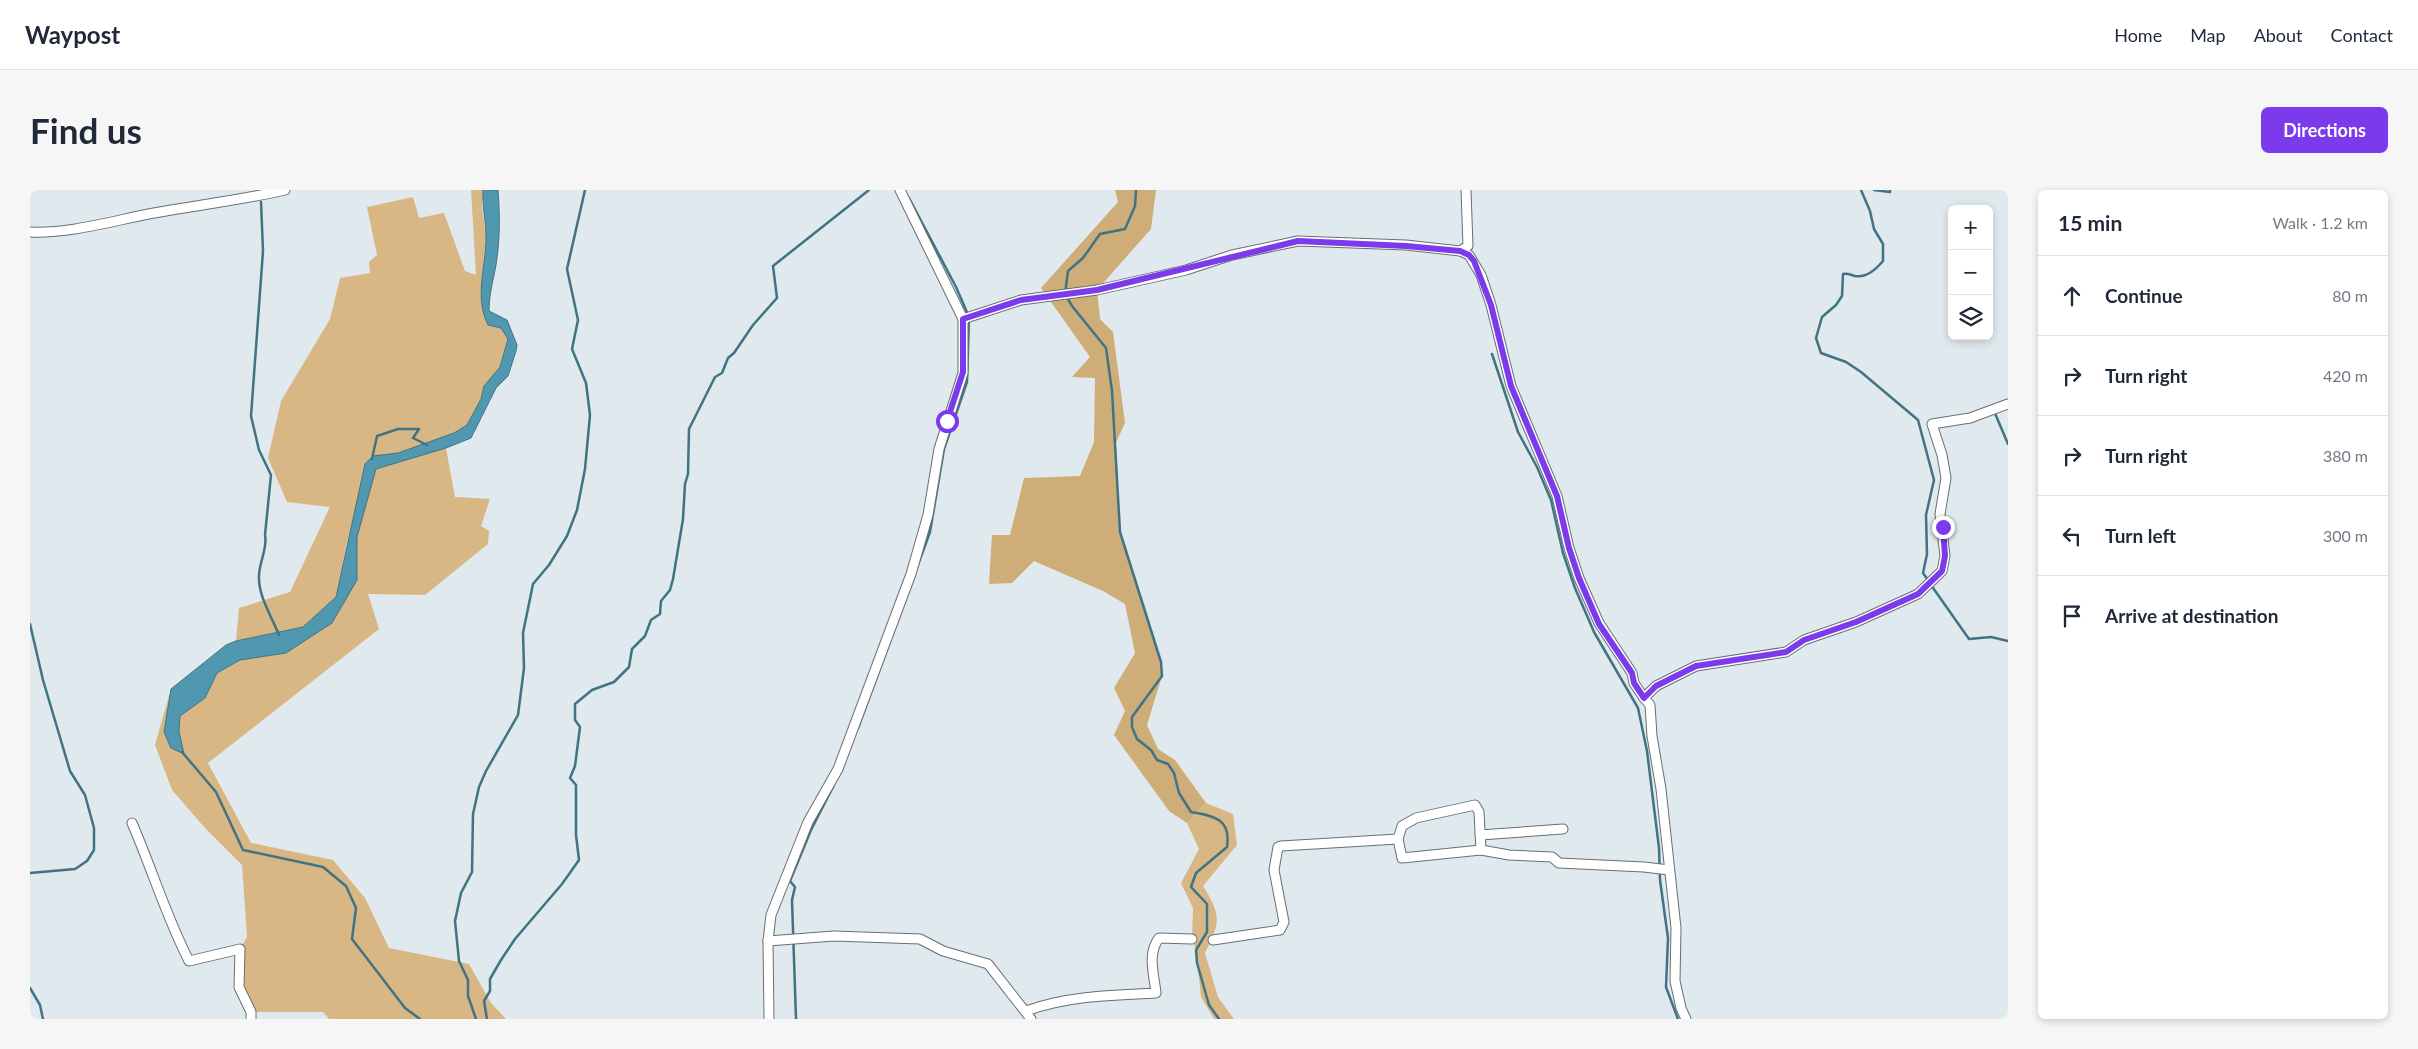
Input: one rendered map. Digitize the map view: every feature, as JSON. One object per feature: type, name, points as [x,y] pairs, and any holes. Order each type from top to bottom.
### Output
[{"type":"street","points":[[30,232],[62,230],[195,205],[244,200],[285,190]]},
{"type":"street","points":[[769,1019],[768,941],[771,915],[808,822],[838,769],[911,574],[928,516],[938,450],[963,372],[963,319],[900,190]]},
{"type":"street","points":[[1460,251],[1468,246],[1466,190]]},
{"type":"street","points":[[963,319],[1021,300],[1097,290],[1298,241],[1406,246],[1460,251],[1469,255],[1481,275],[1491,305],[1511,386],[1557,496],[1569,548],[1586,594],[1599,624],[1632,673],[1634,683],[1650,705],[1652,736],[1658,765],[1676,928],[1675,981],[1681,1008],[1686,1019]]},
{"type":"street","points":[[1644,698],[1656,686],[1696,666],[1786,652],[1804,640],[1856,622],[1918,594],[1942,571],[1945,556],[1940,514],[1946,478],[1942,455],[1932,424],[1970,418],[2008,404]]},
{"type":"street","points":[[1481,850],[1479,812],[1475,806],[1416,818],[1402,826],[1398,839],[1402,858],[1481,850],[1509,856],[1552,858],[1559,863],[1669,870]]},
{"type":"street","points":[[132,823],[148,859],[166,913],[189,961],[240,949],[239,987],[251,1012],[251,1019]]},
{"type":"street","points":[[1480,835],[1562,829]]},
{"type":"street","points":[[1213,940],[1280,930],[1284,922],[1274,870],[1278,847],[1398,839]]},
{"type":"street","points":[[768,941],[834,936],[920,939],[943,952],[988,964],[1028,1015],[1040,1006],[1090,997],[1156,993],[1152,955],[1153,946],[1159,938],[1192,939]]},
{"type":"shaded area","points":[[471,190],[483,190],[482,207],[486,237],[482,275],[488,325],[501,328],[508,339],[500,367],[484,386],[481,399],[467,425],[454,433],[398,453],[373,456],[347,542],[336,597],[303,627],[236,641],[239,608],[290,592],[330,507],[287,502],[268,458],[281,401],[330,319],[340,278],[370,273],[369,262],[377,255],[367,207],[413,197],[419,218],[444,213],[465,271],[476,275]]},
{"type":"shaded area","points":[[1115,190],[1156,190],[1151,229],[1097,290],[1100,319],[1113,332],[1125,423],[1115,445],[1120,532],[1161,662],[1162,676],[1147,725],[1158,749],[1175,760],[1206,803],[1187,823],[1169,811],[1114,735],[1125,711],[1114,688],[1135,653],[1125,604],[1103,591],[1034,561],[1012,583],[989,584],[992,535],[1010,535],[1024,478],[1080,476],[1094,442],[1095,378],[1072,377],[1090,357],[1041,288],[1118,202]]},
{"type":"shaded area","points":[[446,448],[455,497],[490,499],[481,526],[489,531],[488,544],[425,595],[368,594],[379,629],[208,763],[251,843],[333,860],[365,898],[389,948],[469,964],[491,1003],[506,1019],[329,1019],[323,1012],[251,1012],[239,987],[240,949],[247,937],[242,865],[205,828],[172,790],[155,745],[171,689],[164,732],[184,753],[179,731],[180,716],[205,698],[217,673],[240,660],[286,653],[357,580],[357,537],[376,469]]},
{"type":"shaded area","points":[[1206,803],[1233,814],[1237,845],[1203,886],[1216,912],[1217,919],[1214,934],[1205,953],[1218,997],[1234,1019],[1214,1019],[1201,997],[1196,950],[1192,939],[1193,908],[1181,883],[1199,849],[1187,823]]},
{"type":"water","points":[[483,190],[498,190],[498,246],[489,311],[507,320],[517,345],[508,376],[496,388],[471,438],[446,448],[376,469],[357,537],[357,580],[332,623],[286,653],[240,660],[217,673],[205,698],[180,716],[179,731],[184,754],[171,748],[164,732],[171,689],[226,645],[236,641],[303,627],[336,597],[365,464],[373,456],[398,453],[454,433],[467,425],[481,399],[484,386],[500,367],[508,339],[501,328],[488,325],[482,304],[481,292],[486,248]]},
{"type":"waterway","points":[[476,1019],[468,996],[468,980],[459,961],[455,921],[461,893],[472,872],[473,814],[479,787],[486,771],[518,715],[524,668],[523,633],[533,584],[549,565],[567,536],[577,510],[585,469],[590,415],[586,383],[572,349],[578,320],[567,269],[585,190]]},
{"type":"waterway","points":[[487,1019],[484,1001],[490,991],[490,979],[515,939],[562,884],[579,860],[576,835],[576,785],[570,778],[575,766],[580,727],[575,720],[575,704],[592,690],[614,682],[629,667],[632,649],[645,636],[651,620],[660,614],[661,601],[670,590],[683,519],[685,484],[688,474],[689,429],[715,377],[722,373],[728,358],[734,353],[753,325],[777,298],[773,266],[869,190]]},
{"type":"waterway","points":[[1136,190],[1135,206],[1125,229],[1100,234],[1083,258],[1068,271],[1065,294],[1072,306],[1106,348],[1112,391],[1120,532],[1161,662],[1162,676],[1132,717],[1132,727],[1137,739],[1151,750],[1157,760],[1168,764],[1174,773],[1179,793],[1191,812],[1220,820],[1224,825],[1228,838],[1227,847],[1196,873],[1191,887],[1207,904],[1207,932],[1196,950],[1197,963],[1209,1005],[1219,1019]]},
{"type":"waterway","points":[[1861,190],[1870,211],[1874,229],[1883,244],[1883,261],[1874,270],[1863,276],[1843,274],[1842,296],[1836,305],[1822,317],[1816,338],[1821,353],[1846,362],[1861,372],[1918,420],[1934,480],[1926,515],[1927,554],[1923,573],[1928,580]]},
{"type":"waterway","points":[[1874,190],[1890,192],[1890,190]]},
{"type":"waterway","points":[[858,728],[930,532],[944,449],[967,382],[969,317],[956,287],[909,198]]},
{"type":"waterway","points":[[261,202],[263,251],[251,416],[259,450],[271,475],[266,540],[259,571],[259,584],[263,599],[279,635]]},
{"type":"waterway","points":[[1492,354],[1518,432],[1537,467],[1551,500],[1563,553],[1575,588],[1594,632],[1638,708],[1647,751],[1659,848],[1660,880],[1668,938],[1666,987],[1678,1019]]},
{"type":"waterway","points":[[1994,411],[2008,444]]},
{"type":"waterway","points":[[372,459],[377,436],[398,429],[419,429],[413,438],[427,445]]},
{"type":"waterway","points":[[1931,585],[1969,639],[1991,637],[2008,641]]},
{"type":"waterway","points":[[30,624],[43,680],[70,771],[85,795],[94,828],[94,850],[87,861],[75,869],[30,873]]},
{"type":"waterway","points":[[182,752],[216,792],[243,850],[323,867],[346,886],[356,908],[352,939],[405,1008],[420,1019]]},
{"type":"waterway","points":[[796,1019],[792,900],[795,887],[790,881],[811,830],[834,785]]},
{"type":"waterway","points":[[30,988],[40,1005],[43,1019]]},
{"type":"route","points":[[947,421],[963,372],[963,319],[1021,300],[1097,290],[1186,270],[1232,256],[1298,241],[1406,246],[1460,251],[1469,255],[1481,275],[1497,327],[1511,386],[1557,496],[1569,548],[1589,603],[1599,624],[1632,673],[1634,683],[1644,698],[1656,686],[1696,666],[1786,652],[1804,640],[1856,622],[1875,612],[1904,602],[1918,594],[1942,571],[1945,556],[1943,527]]}]
